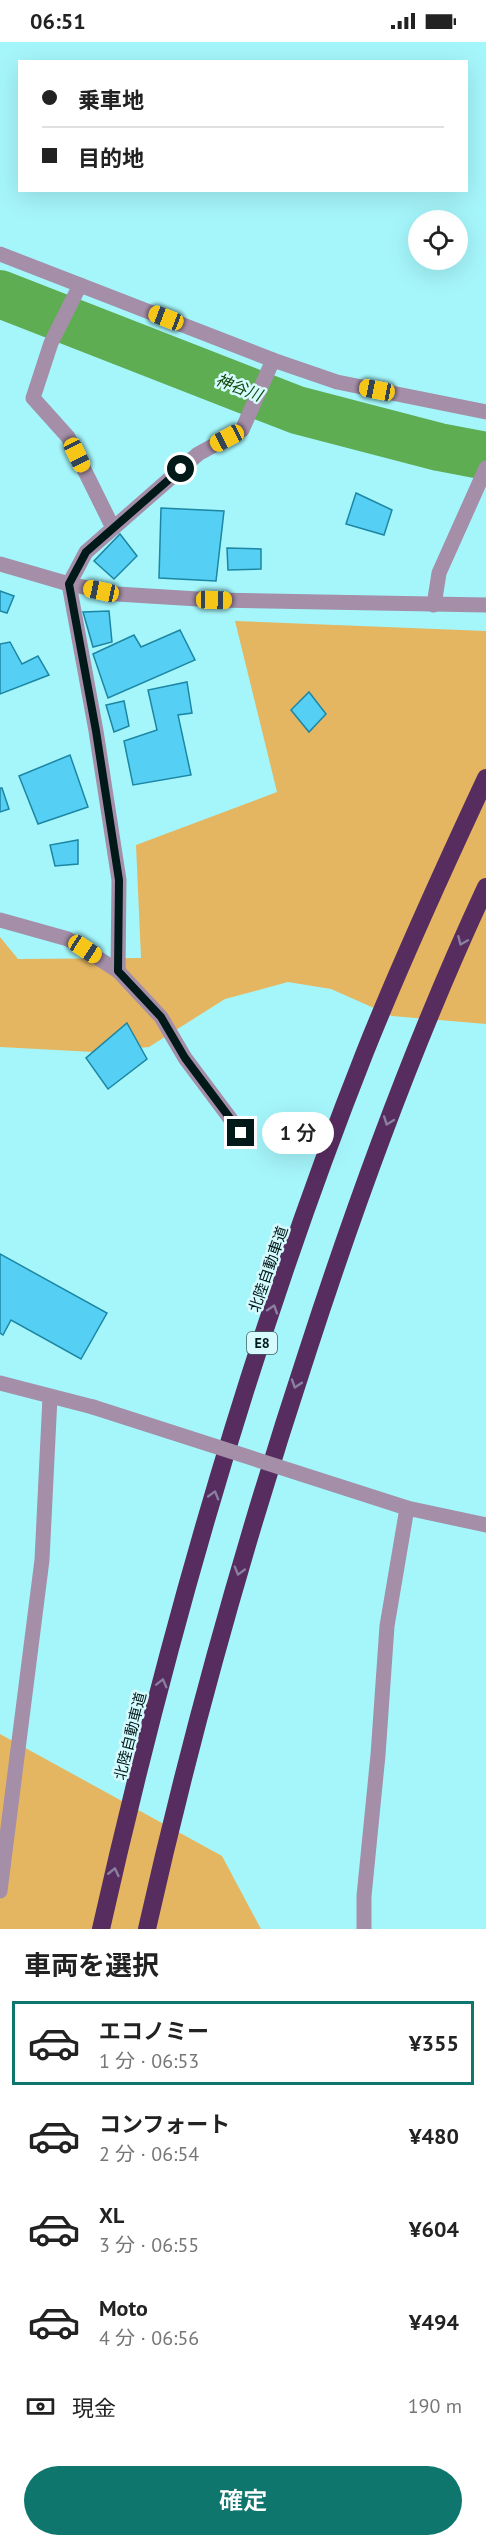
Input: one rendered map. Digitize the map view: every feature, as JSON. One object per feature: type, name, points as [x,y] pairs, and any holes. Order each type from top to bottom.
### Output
[{"type":"highway","name":"北陸自動車道","points":[[101,1929],[168,1656],[231,1436],[288,1266],[365,1052],[439,879],[486,778]]},
{"type":"highway","points":[[147,1929],[210,1670],[279,1436],[337,1260],[409,1065],[486,887]]},
{"type":"street","points":[[0,254],[271,363],[337,382],[486,412]]},
{"type":"street","points":[[80,285],[51,343],[33,398],[68,437],[113,528]]},
{"type":"street","points":[[118,971],[119,880],[96,731],[69,584],[86,552],[198,454],[242,430],[271,363]]},
{"type":"street","points":[[434,605],[439,573],[486,468]]},
{"type":"street","points":[[0,564],[69,584],[117,594],[214,600],[486,606]]},
{"type":"street","points":[[0,920],[68,939],[118,971],[161,1017],[185,1058],[241,1133]]},
{"type":"street","points":[[0,1383],[93,1407],[407,1508],[486,1525]]},
{"type":"street","points":[[0,1891],[42,1560],[50,1397]]},
{"type":"street","points":[[364,1929],[364,1896],[378,1755],[387,1626],[407,1508]]},
{"type":"shaded area","points":[[235,621],[486,631],[486,1024],[392,1016],[331,989],[288,982],[225,999],[149,1047],[93,1052],[0,1047],[0,937],[18,959],[141,958],[136,845],[277,792]]},
{"type":"shaded area","points":[[0,1734],[222,1856],[261,1929],[0,1929]]},
{"type":"building","points":[[356,493],[392,510],[384,535],[346,524]]},
{"type":"building","points":[[161,508],[224,511],[216,581],[159,578]]},
{"type":"building","points":[[120,534],[137,556],[114,579],[94,561]]},
{"type":"building","points":[[227,548],[261,549],[261,569],[228,570]]},
{"type":"building","points":[[0,591],[14,596],[7,613],[0,611]]},
{"type":"building","points":[[109,611],[112,642],[93,647],[83,612]]},
{"type":"building","points":[[180,630],[195,660],[108,698],[93,654],[134,635],[141,647]]},
{"type":"building","points":[[10,642],[22,664],[38,656],[49,675],[0,694],[0,644]]},
{"type":"building","points":[[187,682],[192,713],[178,715],[191,775],[133,785],[124,741],[157,730],[148,690]]},
{"type":"building","points":[[309,692],[326,714],[309,732],[291,710]]},
{"type":"building","points":[[124,701],[129,726],[114,732],[106,705]]},
{"type":"building","points":[[70,755],[88,807],[38,824],[19,776]]},
{"type":"building","points":[[0,788],[2,788],[9,809],[0,812]]},
{"type":"building","points":[[78,840],[78,864],[55,866],[50,845]]},
{"type":"building","points":[[127,1023],[147,1059],[108,1089],[86,1058]]},
{"type":"building","points":[[0,1254],[107,1313],[81,1359],[11,1320],[3,1335],[0,1333]]},
{"type":"waterway","name":"神谷川","points":[[0,294],[297,410],[439,447],[486,456]]},
{"type":"route","points":[[181,469],[86,552],[69,584],[96,731],[119,880],[118,971],[161,1017],[185,1058],[241,1133]]}]
